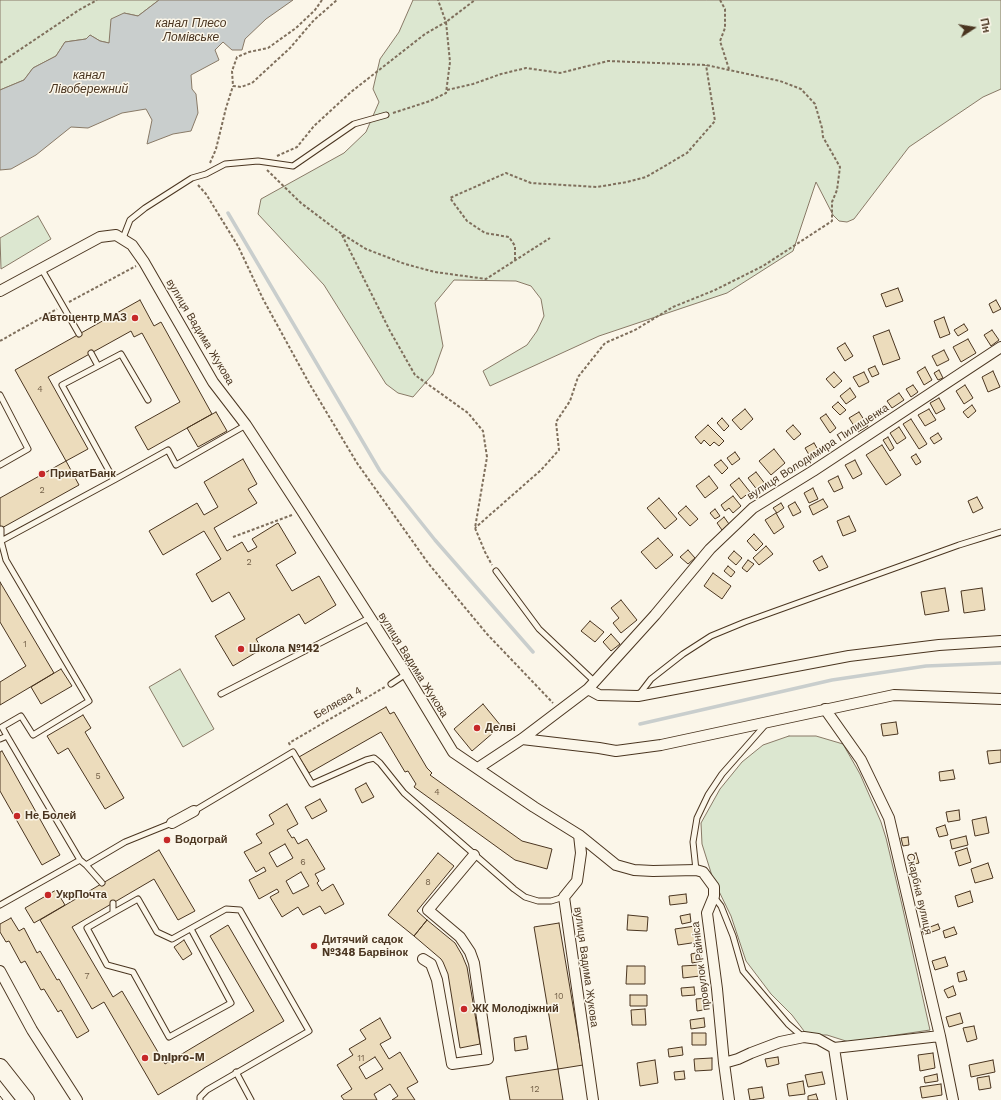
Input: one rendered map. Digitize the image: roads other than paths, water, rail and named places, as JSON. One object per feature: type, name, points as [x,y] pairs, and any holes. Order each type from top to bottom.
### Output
[{"type":"highway","points":[[0,1067],[26,1100]]},
{"type":"street","points":[[0,292],[41,268],[100,237],[116,235],[123,238]]},
{"type":"street","name":"вулиця Вадима Жукова","points":[[123,238],[132,245],[144,262],[213,382],[246,425],[302,511],[406,674],[453,752],[578,835],[581,853],[577,881],[564,897],[593,1100]]},
{"type":"street","name":"вулиця Володимира Пилишенка","points":[[478,768],[522,739],[592,685],[655,615],[710,549],[752,508],[813,471],[1001,347]]},
{"type":"street","points":[[592,685],[599,695],[638,696],[849,656],[939,645],[1001,641]]},
{"type":"street","points":[[522,739],[616,751],[662,745],[894,695],[1001,699]]},
{"type":"street","name":"Скарбна вулиця","points":[[825,710],[861,760],[889,818],[940,1036],[953,1100]]},
{"type":"street","points":[[172,823],[194,811]]},
{"type":"street","points":[[578,835],[616,864],[634,870],[696,870],[703,872],[714,887],[714,896]]},
{"type":"street","points":[[423,959],[431,964],[437,980],[452,1064],[488,1059],[474,963],[470,952],[460,937],[428,910],[474,855]]},
{"type":"street","name":"провулок Райніса","points":[[714,896],[708,913],[729,1100]]},
{"type":"street","points":[[0,971],[32,1030],[77,1100]]},
{"type":"street","points":[[724,1063],[780,1042],[804,1037],[818,1039],[834,1048],[940,1036]]},
{"type":"street","points":[[834,1048],[842,1100]]},
{"type":"lane","points":[[123,238],[130,220],[145,208],[192,178],[206,174],[226,164],[258,161],[293,166],[354,124],[386,115]]},
{"type":"lane","points":[[41,268],[79,334]]},
{"type":"lane","points":[[91,353],[98,366]]},
{"type":"lane","points":[[114,480],[62,385],[121,354],[148,400]]},
{"type":"lane","points":[[0,395],[28,449],[0,465]]},
{"type":"lane","points":[[0,542],[168,450],[176,465],[246,425]]},
{"type":"lane","points":[[0,529],[0,542],[6,560],[89,701],[33,735],[21,716],[2,727],[80,860],[102,883]]},
{"type":"lane","points":[[638,696],[651,679],[683,654],[711,636],[745,622],[951,548],[1001,532]]},
{"type":"lane","points":[[496,571],[539,629],[592,685]]},
{"type":"lane","points":[[221,694],[370,618]]},
{"type":"lane","points":[[391,684],[406,674]]},
{"type":"lane","points":[[696,870],[693,842],[698,818],[708,794],[722,774],[768,722]]},
{"type":"lane","points":[[0,739],[7,736]]},
{"type":"lane","points":[[194,811],[293,752],[312,784],[366,760],[374,758],[404,793],[514,889],[525,897],[538,901],[551,901],[564,897]]},
{"type":"lane","points":[[86,866],[125,842],[172,823]]},
{"type":"lane","points":[[0,905],[80,860]]},
{"type":"lane","points":[[714,896],[721,906],[733,936],[743,971],[788,1024],[804,1037]]},
{"type":"lane","points":[[190,929],[231,1003],[169,1037],[133,972],[107,964],[87,928],[138,899],[157,932],[172,939],[190,929],[226,909],[240,910],[309,1031],[206,1090],[200,1097],[200,1100]]},
{"type":"lane","points":[[113,903],[113,913]]},
{"type":"lane","points":[[236,1072],[251,1100]]},
{"type":"water","name":"канал Лівобережний","points":[[159,0],[293,0],[266,19],[245,39],[242,50],[232,50],[223,42],[215,50],[219,60],[191,75],[192,89],[196,94],[198,113],[191,131],[173,134],[147,144],[152,120],[146,109],[122,113],[88,128],[71,127],[36,155],[11,169],[0,170],[0,90],[24,80],[33,68],[56,56],[65,42],[86,39],[90,35],[100,41],[109,43],[111,19],[124,13],[138,16]]},
{"type":"waterway","points":[[228,213],[380,471],[435,540],[533,652]]},
{"type":"waterway","points":[[640,724],[832,680],[926,666],[1001,663]]},
{"type":"tram line","points":[[0,1096],[3,1100]]},
{"type":"place","name":"Автоцентр МАЗ","points":[[135,318]]},
{"type":"place","name":"ПриватБанк","points":[[42,474]]},
{"type":"place","name":"Школа №142","points":[[241,649]]},
{"type":"place","name":"Делві","points":[[477,728]]},
{"type":"place","name":"Не Болей","points":[[17,816]]},
{"type":"place","name":"Водограй","points":[[167,840]]},
{"type":"place","name":"УкрПочта","points":[[48,895]]},
{"type":"place","name":"Дитячий садок №348 Барвінок","points":[[314,946]]},
{"type":"place","name":"ЖК Молодіжний","points":[[464,1009]]},
{"type":"place","name":"Dnipro-M","points":[[145,1058]]},
{"type":"water label","name":"канал Плесо Ломівське","points":[[191,30]]}]
